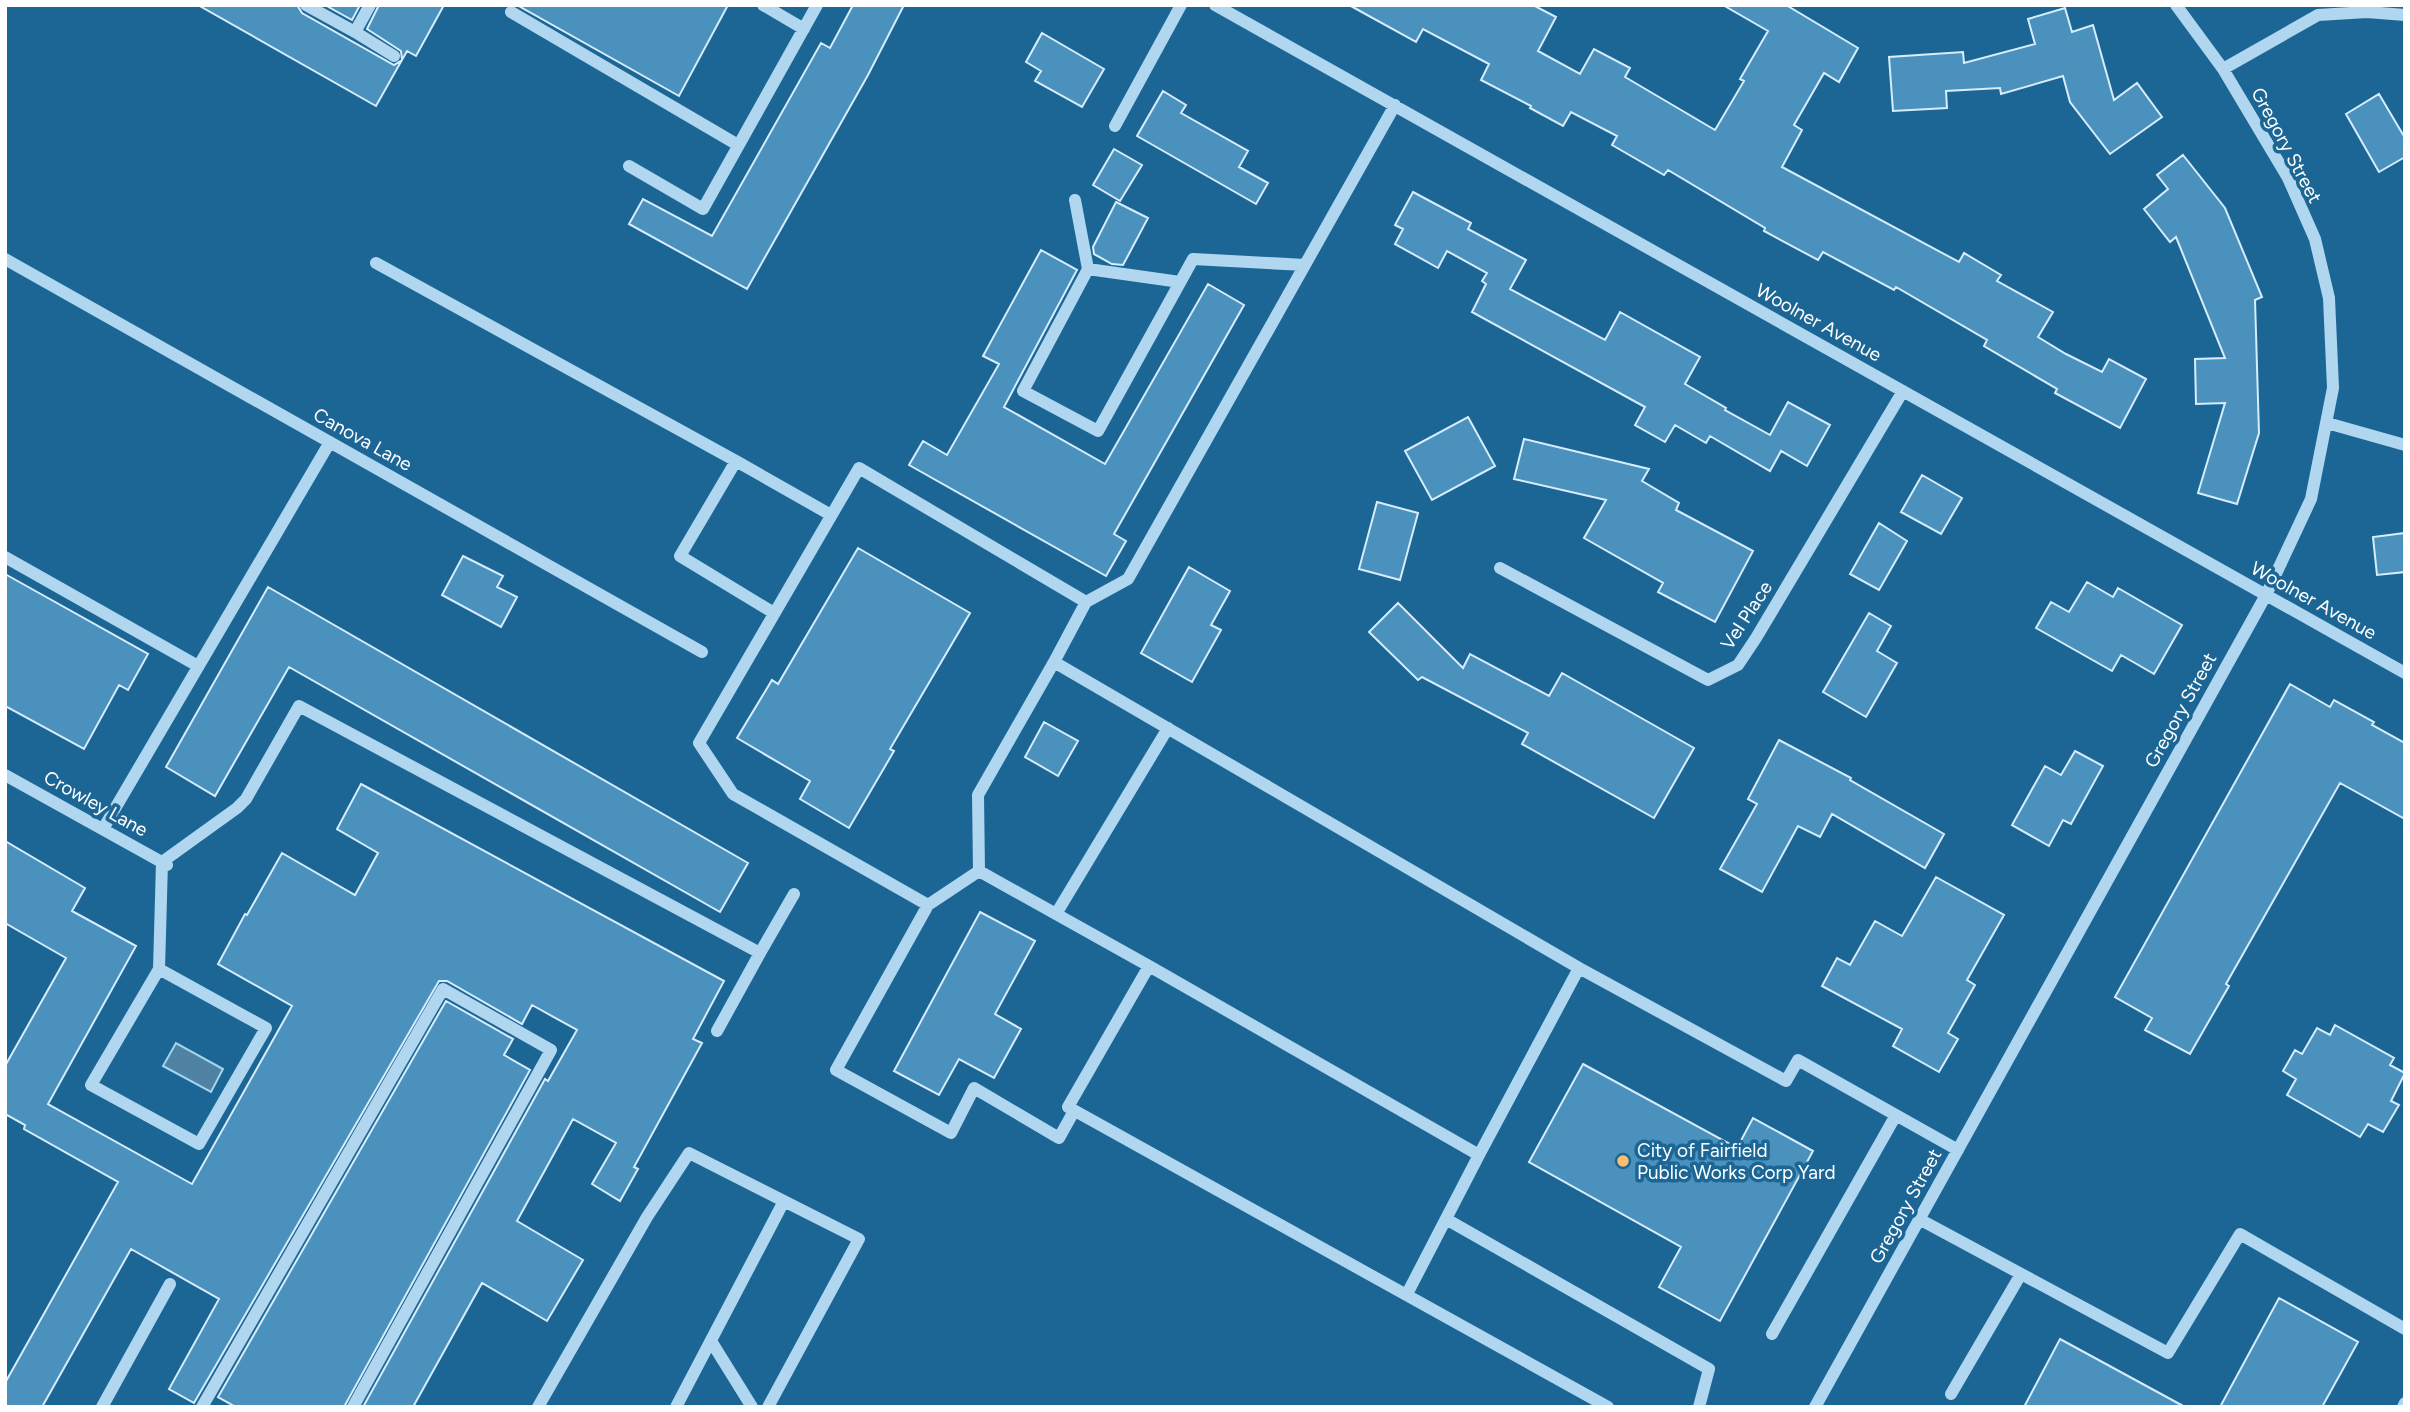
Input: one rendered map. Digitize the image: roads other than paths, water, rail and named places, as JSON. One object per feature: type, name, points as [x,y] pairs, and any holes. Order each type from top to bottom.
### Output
[{"type":"street","points":[[306,5],[394,56]]},
{"type":"street","points":[[355,33],[370,5]]},
{"type":"street","points":[[763,5],[804,29]]},
{"type":"street","points":[[629,166],[703,209],[817,5]]},
{"type":"street","points":[[1115,126],[1181,5]]},
{"type":"street","name":"Woolner Avenue","points":[[1215,5],[2405,673]]},
{"type":"street","name":"Gregory Street","points":[[1815,1407],[2266,595],[2311,499],[2333,388],[2329,298],[2315,239],[2288,178],[2223,69],[2176,5]]},
{"type":"street","points":[[511,12],[738,145]]},
{"type":"street","points":[[2223,69],[2318,15],[2367,12],[2405,15]]},
{"type":"street","points":[[979,870],[978,796],[1086,603],[1128,579],[1395,106]]},
{"type":"street","points":[[1075,200],[1088,269],[1023,391],[1098,431],[1193,259],[1305,265]]},
{"type":"street","name":"Canova Lane","points":[[5,259],[702,652]]},
{"type":"street","points":[[376,263],[831,515]]},
{"type":"street","points":[[1088,269],[1180,282]]},
{"type":"street","name":"Vel Place","points":[[1500,568],[1708,680],[1738,665],[1903,391]]},
{"type":"street","points":[[2327,423],[2405,445]]},
{"type":"street","points":[[103,829],[330,442]]},
{"type":"street","points":[[736,461],[680,556],[774,613]]},
{"type":"street","points":[[928,905],[733,793],[699,743],[859,468],[1086,603]]},
{"type":"street","points":[[5,557],[198,666]]},
{"type":"street","points":[[1054,662],[1578,968],[1786,1081],[1798,1060],[1958,1150]]},
{"type":"street","points":[[159,969],[267,1028],[199,1144],[91,1084],[159,969],[165,864],[246,799],[299,706],[760,953]]},
{"type":"street","points":[[1056,914],[1168,728]]},
{"type":"street","name":"Crowley Lane","points":[[5,775],[165,864]]},
{"type":"street","points":[[979,870],[928,905],[836,1070],[951,1133],[974,1088],[1059,1138],[1074,1111]]},
{"type":"street","points":[[979,870],[1479,1155]]},
{"type":"street","points":[[717,1031],[794,894]]},
{"type":"street","points":[[1149,966],[1068,1107],[1608,1407]]},
{"type":"street","points":[[1407,1294],[1578,968]]},
{"type":"street","points":[[202,1407],[443,989],[551,1050],[353,1407]]},
{"type":"street","points":[[1772,1334],[1896,1115]]},
{"type":"street","points":[[538,1407],[648,1217],[689,1153],[859,1239],[768,1407]]},
{"type":"street","points":[[676,1407],[784,1201]]},
{"type":"street","points":[[1446,1219],[1709,1368],[1699,1407]]},
{"type":"street","points":[[1919,1219],[2168,1353],[2241,1234],[2405,1329]]},
{"type":"street","points":[[1951,1394],[2021,1274]]},
{"type":"street","points":[[102,1407],[170,1284]]},
{"type":"street","points":[[711,1341],[752,1407]]},
{"type":"water","points":[[176,1043],[223,1069],[211,1092],[163,1066]]},
{"type":"place","name":"City of Fairfield Public Works Corp Yard","points":[[1623,1161]]}]
